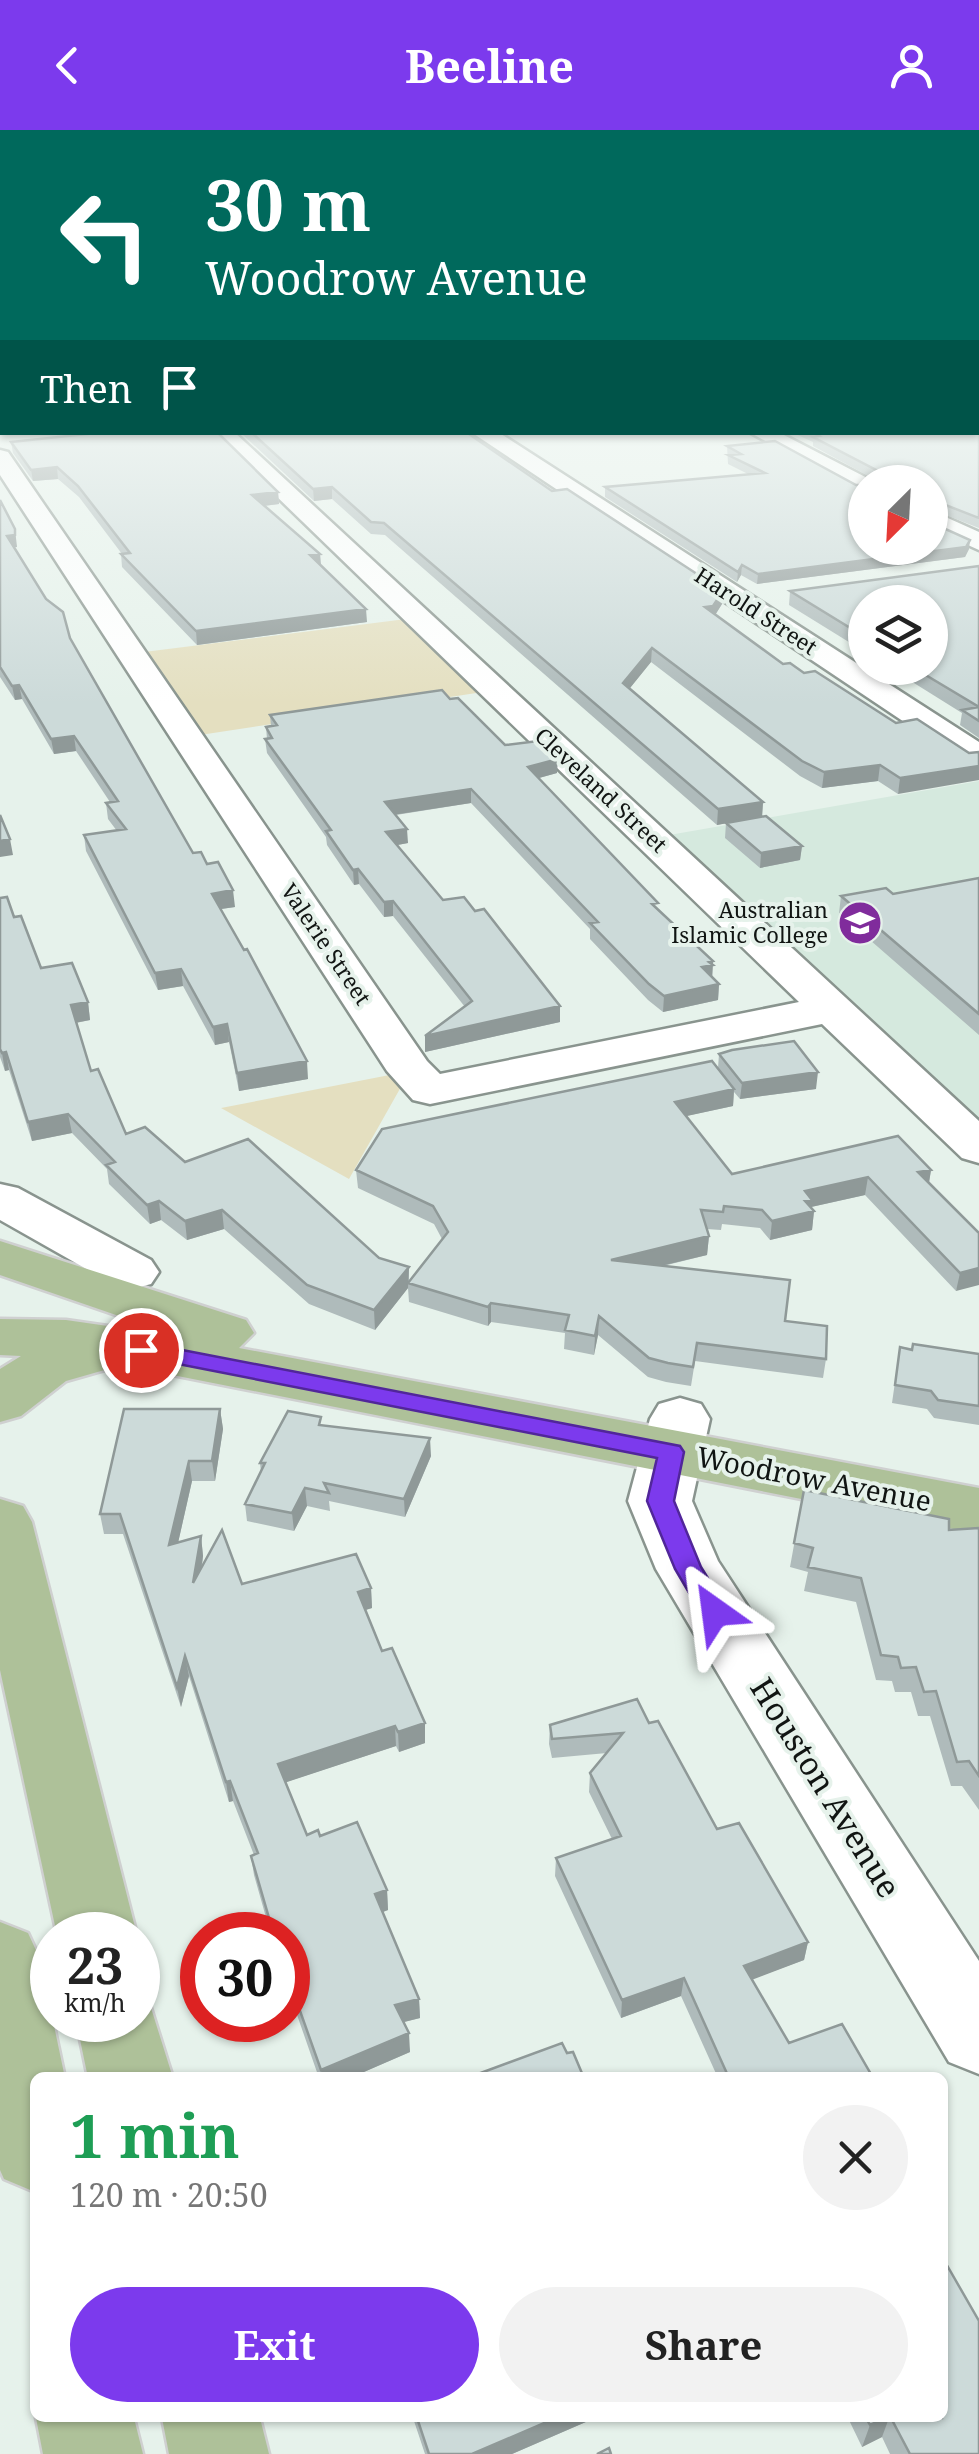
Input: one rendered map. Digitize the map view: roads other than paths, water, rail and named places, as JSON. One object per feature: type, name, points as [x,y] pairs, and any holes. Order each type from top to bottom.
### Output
[{"type":"main road","points":[[0,1256],[202,1344]]},
{"type":"main road","name":"Woodrow Avenue","points":[[0,1305],[106,1310],[202,1344]]},
{"type":"main road","name":"Woodrow Avenue","points":[[0,1338],[202,1344],[695,1439],[979,1511]]},
{"type":"main road","points":[[0,1402],[52,1362],[202,1344]]},
{"type":"main road","name":"Woodrow Avenue","points":[[695,1439],[979,1473]]},
{"type":"main road","points":[[0,1522],[92,1912]]},
{"type":"main road","points":[[0,1958],[30,2121]]},
{"type":"main road","points":[[122,2042],[129,2072]]},
{"type":"main road","points":[[86,2422],[93,2454]]},
{"type":"main road","points":[[212,2422],[220,2454]]},
{"type":"street","name":"Valerie Street","points":[[30,487],[410,1071],[430,1090],[828,1009]]},
{"type":"street","name":"Cleveland Street","points":[[279,487],[979,1148]]},
{"type":"street","name":"Harold Street","points":[[567,487],[979,757]]},
{"type":"street","points":[[948,527],[979,542]]},
{"type":"street","points":[[738,599],[775,594]]},
{"type":"street","points":[[0,1199],[132,1272]]},
{"type":"street","name":"Houston Avenue","points":[[695,1439],[697,1507],[678,1538],[689,1569],[979,2034]]},
{"type":"place","name":"Australian Islamic College","points":[[860,923]]}]
